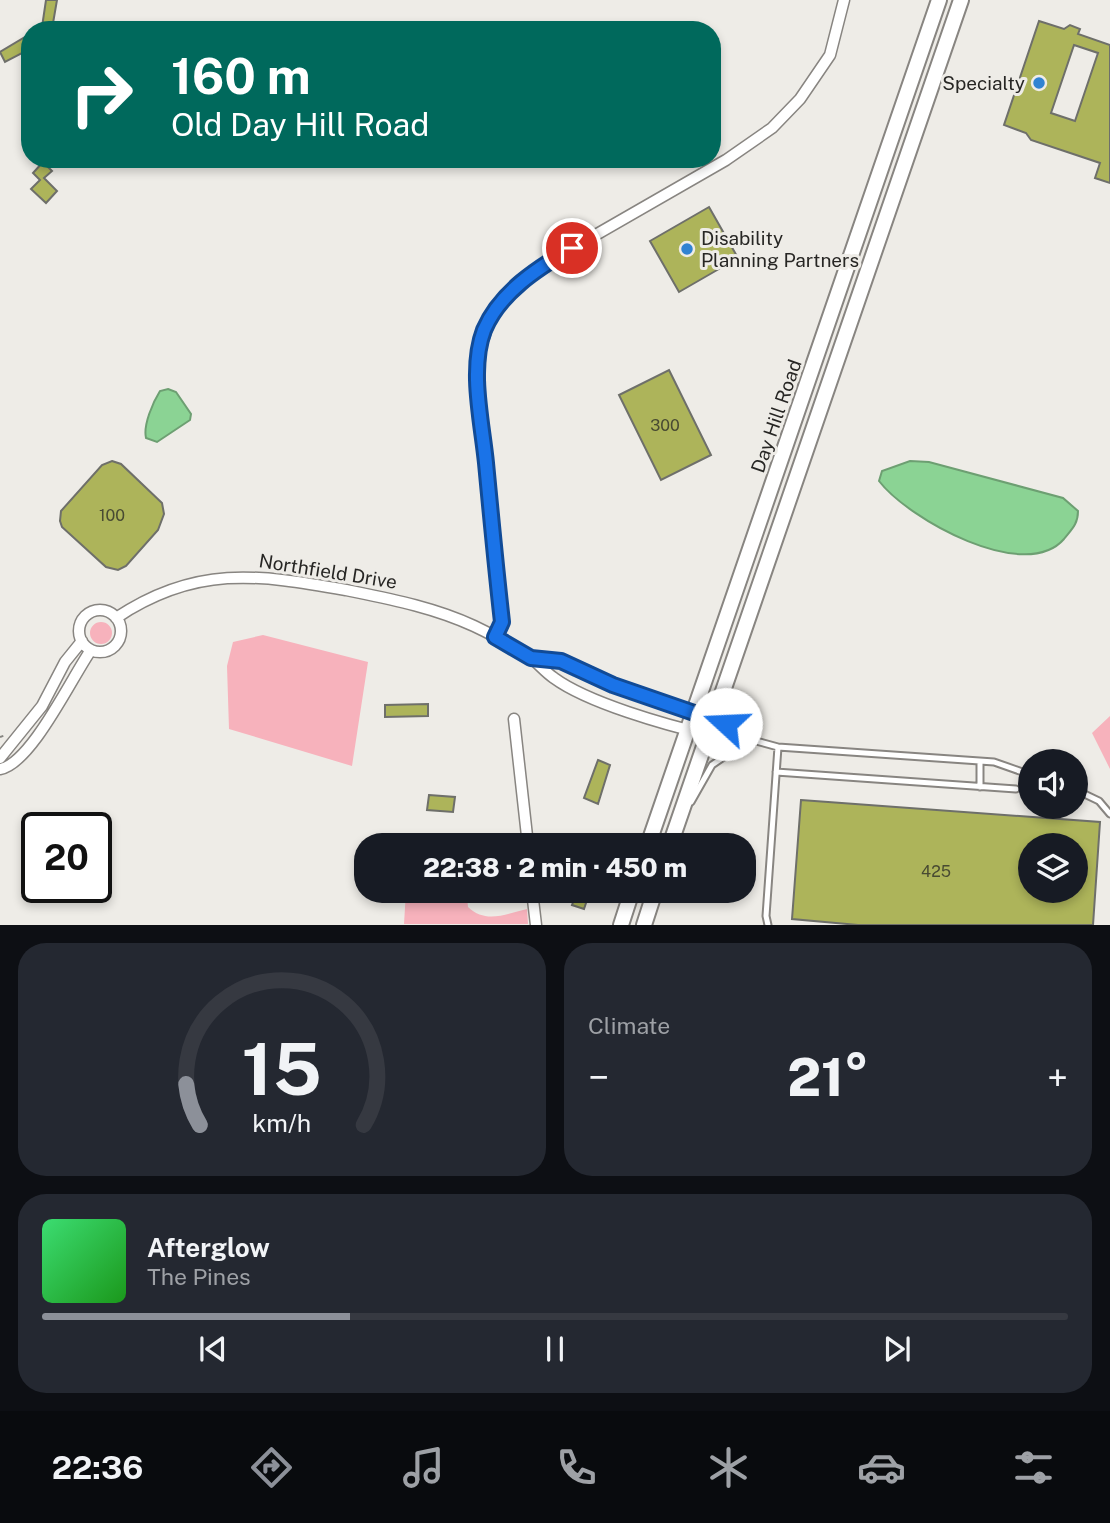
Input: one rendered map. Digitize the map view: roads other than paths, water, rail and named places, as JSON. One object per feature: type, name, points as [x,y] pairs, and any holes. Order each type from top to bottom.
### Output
[{"type":"main road","name":"Day Hill Road","points":[[652,833],[939,0]]},
{"type":"main road","name":"Day Hill Road","points":[[674,833],[961,0]]},
{"type":"main road","points":[[870,201],[889,209]]},
{"type":"main road","points":[[809,379],[829,385]]},
{"type":"main road","points":[[621,925],[628,903]]},
{"type":"main road","points":[[643,925],[651,903]]},
{"type":"street","points":[[721,163],[772,128],[800,99],[830,55],[844,0]]},
{"type":"street","points":[[495,637],[502,622],[478,370],[481,341],[491,317],[513,290],[552,260],[712,168]]},
{"type":"street","name":"Northfield Drive","points":[[0,758],[42,706],[65,662],[82,641],[80,626],[89,614],[103,611],[116,618],[154,596],[190,582],[253,576],[411,604],[452,617],[531,658],[554,679],[587,694],[687,730],[709,734]]},
{"type":"street","points":[[82,641],[91,650],[104,652],[117,645],[121,631],[116,618]]},
{"type":"street","points":[[0,769],[9,768],[39,734],[91,650]]},
{"type":"street","name":"Northfield Drive","points":[[531,658],[561,661],[613,685],[714,719]]},
{"type":"street","points":[[514,719],[527,833]]},
{"type":"street","points":[[534,903],[536,925]]},
{"type":"lane","points":[[714,719],[747,732],[756,741]]},
{"type":"lane","points":[[709,734],[744,743],[756,741],[778,747],[994,762],[1018,770]]},
{"type":"lane","points":[[678,822],[712,765],[744,743]]},
{"type":"lane","points":[[768,925],[766,916],[778,747]]},
{"type":"lane","points":[[980,762],[980,787]]},
{"type":"lane","points":[[776,772],[1016,789]]},
{"type":"lane","points":[[1088,796],[1099,801],[1110,814]]},
{"type":"place","name":"Specialty","points":[[1039,83]]},
{"type":"place","name":"Disability Planning Partners","points":[[687,249]]}]
